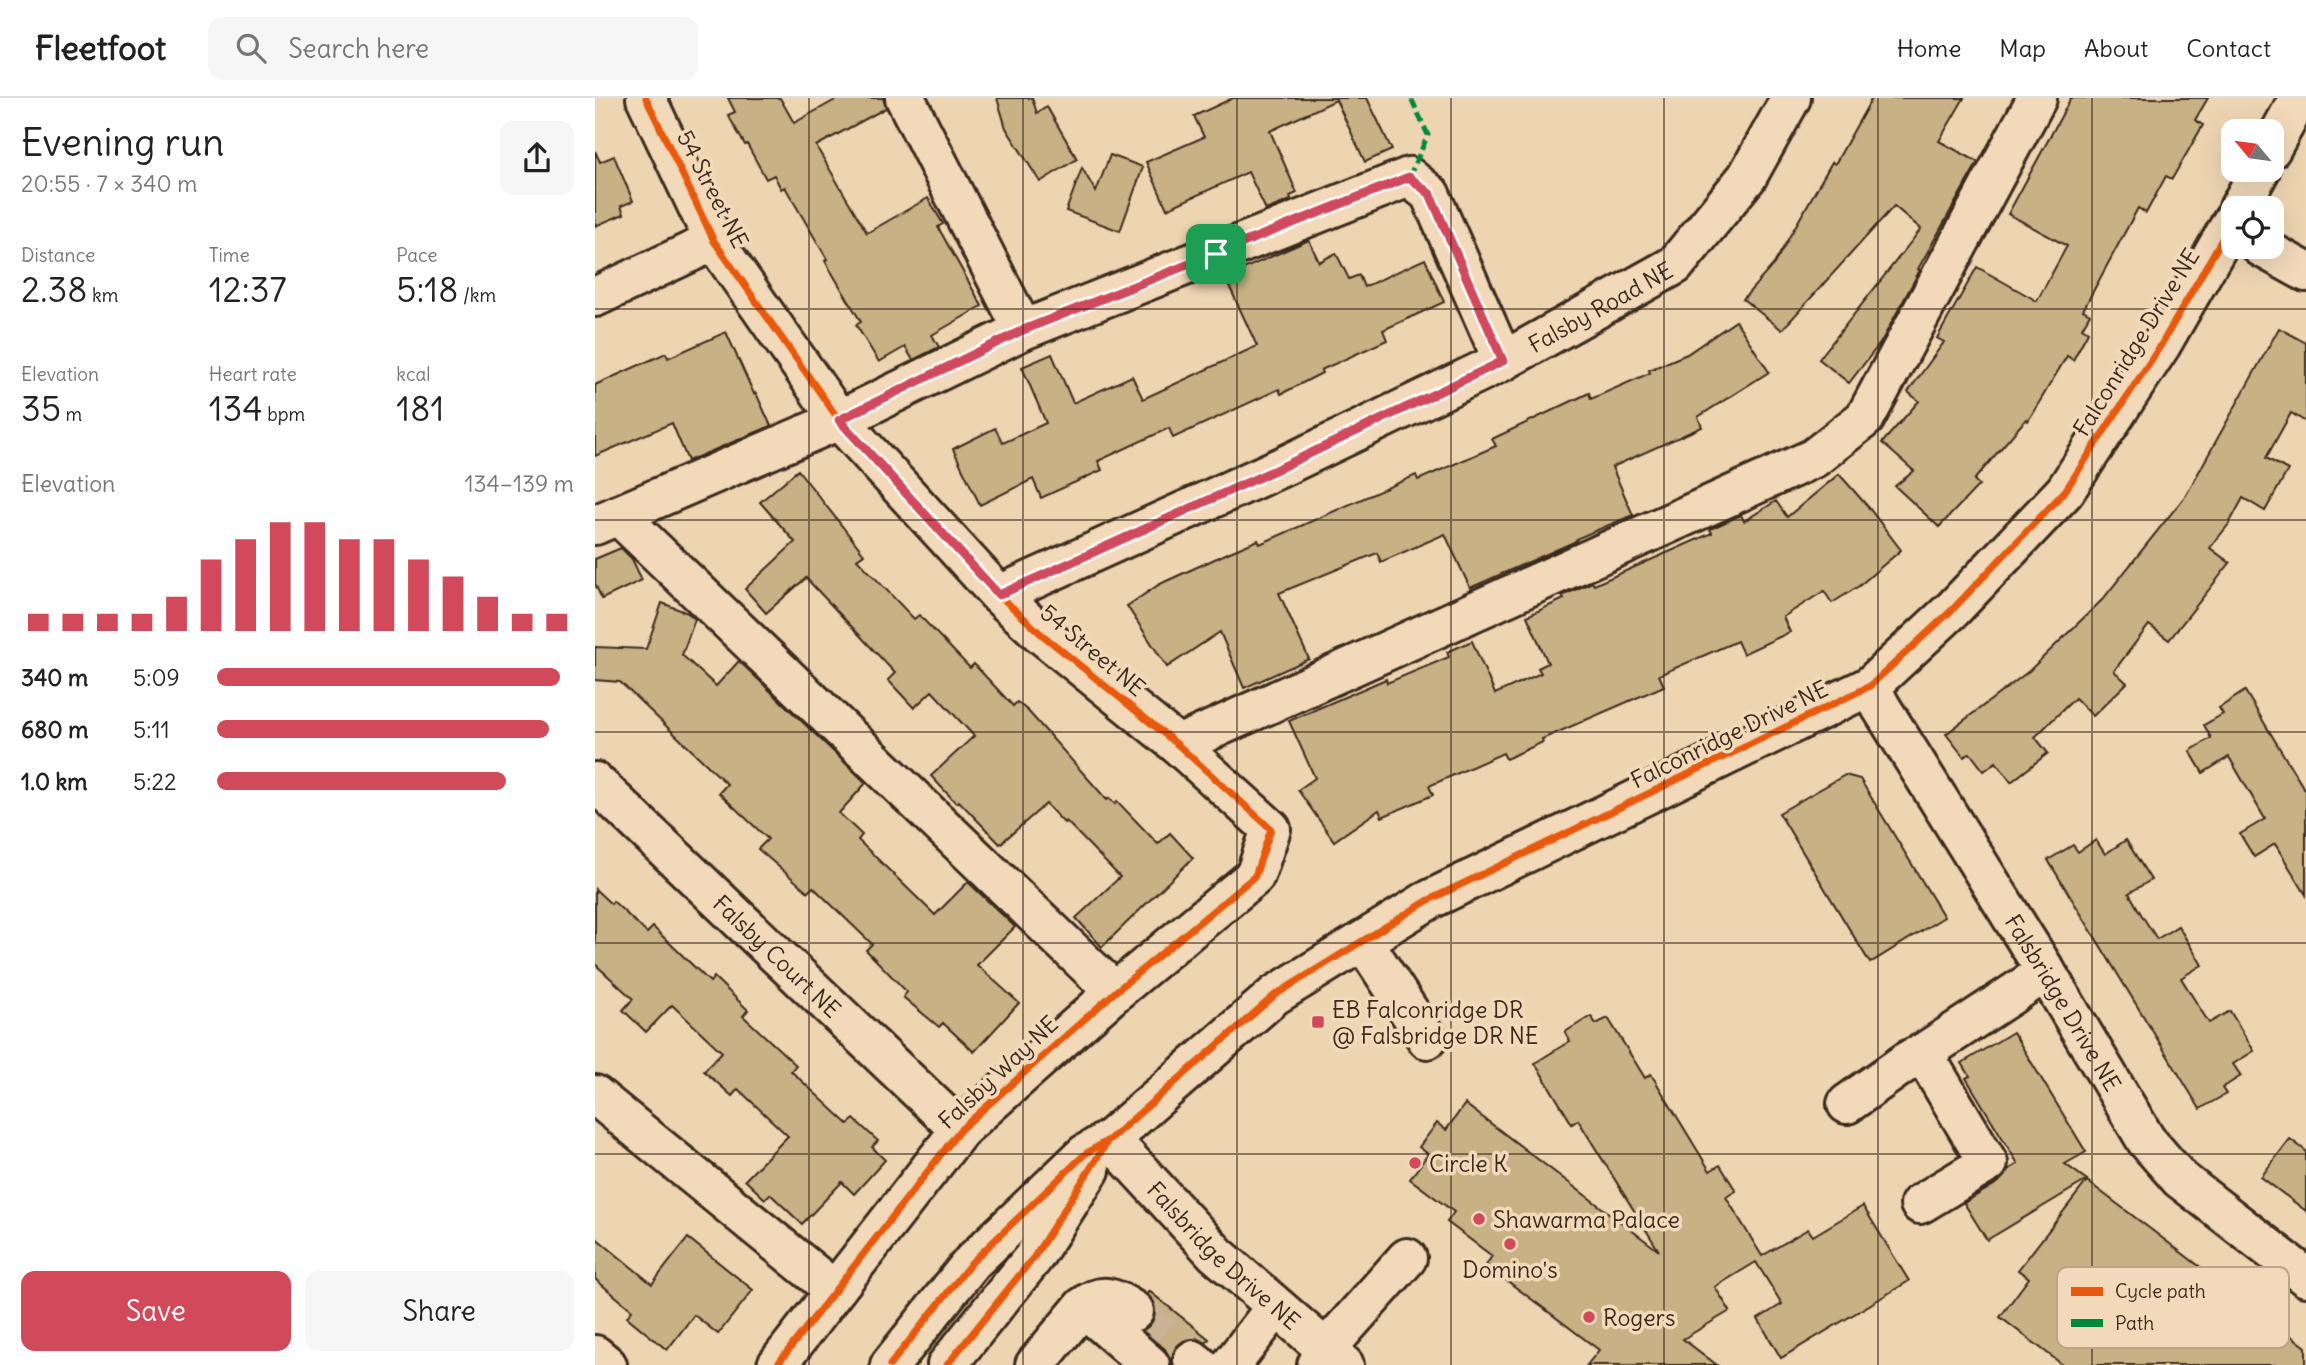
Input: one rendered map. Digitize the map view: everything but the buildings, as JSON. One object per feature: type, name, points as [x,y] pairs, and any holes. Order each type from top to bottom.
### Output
[{"type":"street","name":"54 Street NE","points":[[646,98],[714,241],[839,420],[999,595],[1040,634],[1178,745],[1271,829],[1255,876]]},
{"type":"street","points":[[905,98],[1023,330]]},
{"type":"street","name":"Falsby Road NE","points":[[999,595],[1286,465],[1503,361],[1675,265],[1747,177],[1791,98]]},
{"type":"street","points":[[1178,745],[1814,458],[1865,418],[2037,98]]},
{"type":"street","points":[[2284,125],[2299,98]]},
{"type":"street","points":[[1115,992],[607,520],[839,420],[1023,330],[1409,177],[1430,194],[1503,361]]},
{"type":"street","points":[[595,297],[714,241]]},
{"type":"street","name":"Falconridge Drive NE","points":[[890,1365],[972,1262],[1085,1154],[1110,1139],[1275,995],[1427,901],[1870,686],[1953,608],[2065,491],[2161,345],[2221,242]]},
{"type":"street","points":[[2283,259],[2306,272]]},
{"type":"street","name":"Falsbridge Drive NE","points":[[1870,686],[2046,972],[2145,1140],[2180,1180],[2306,1277]]},
{"type":"street","name":"Falsby Court NE","points":[[595,782],[960,1129]]},
{"type":"street","name":"Falsby Way NE","points":[[777,1365],[960,1129],[1115,992],[1255,876]]},
{"type":"street","points":[[1363,941],[1427,1039]]},
{"type":"street","points":[[1847,1104],[1909,1060],[2046,972]]},
{"type":"street","points":[[1920,1203],[1988,1163],[1923,1053]]},
{"type":"street","points":[[595,1095],[834,1290]]},
{"type":"street","name":"Falconridge Drive NE","points":[[947,1365],[1034,1258],[1110,1139]]},
{"type":"street","name":"Falsbridge Drive NE","points":[[1110,1139],[1216,1254],[1276,1307],[1329,1360]]},
{"type":"street","points":[[1329,1360],[1407,1258]]},
{"type":"street","points":[[1035,1365],[1093,1298],[1105,1297],[1120,1301],[1134,1311]]},
{"type":"street","points":[[1083,1307],[1150,1365]]},
{"type":"street","points":[[1231,1365],[1276,1307]]},
{"type":"street","points":[[595,1355],[607,1365]]},
{"type":"tunnel","points":[[1134,1311],[1193,1360]]},
{"type":"marked path","points":[[1409,177],[1428,135],[1411,98]]},
{"type":"cycle path","points":[[646,98],[714,241],[839,420],[999,595],[1040,633],[1178,745],[1271,829],[1255,876],[1115,992],[960,1130],[777,1365]]},
{"type":"cycle path","points":[[890,1365],[972,1262],[1085,1154],[1110,1139],[1275,995],[1427,901],[1870,686],[1953,609],[2065,491],[2161,345],[2221,241]]},
{"type":"cycle path","points":[[947,1365],[1034,1257],[1106,1144]]},
{"type":"place","name":"EB Falconridge DR @ Falsbridge DR NE","points":[[1318,1022]]},
{"type":"place","name":"Circle K","points":[[1415,1163]]},
{"type":"place","name":"Shawarma Palace","points":[[1479,1219]]},
{"type":"place","name":"Domino's","points":[[1510,1244]]},
{"type":"place","name":"Rogers","points":[[1589,1317]]},
{"type":"route","points":[[1409,177],[1430,194],[1503,361],[1286,465],[999,595],[839,420],[1023,330],[1216,254],[1409,177]]}]
